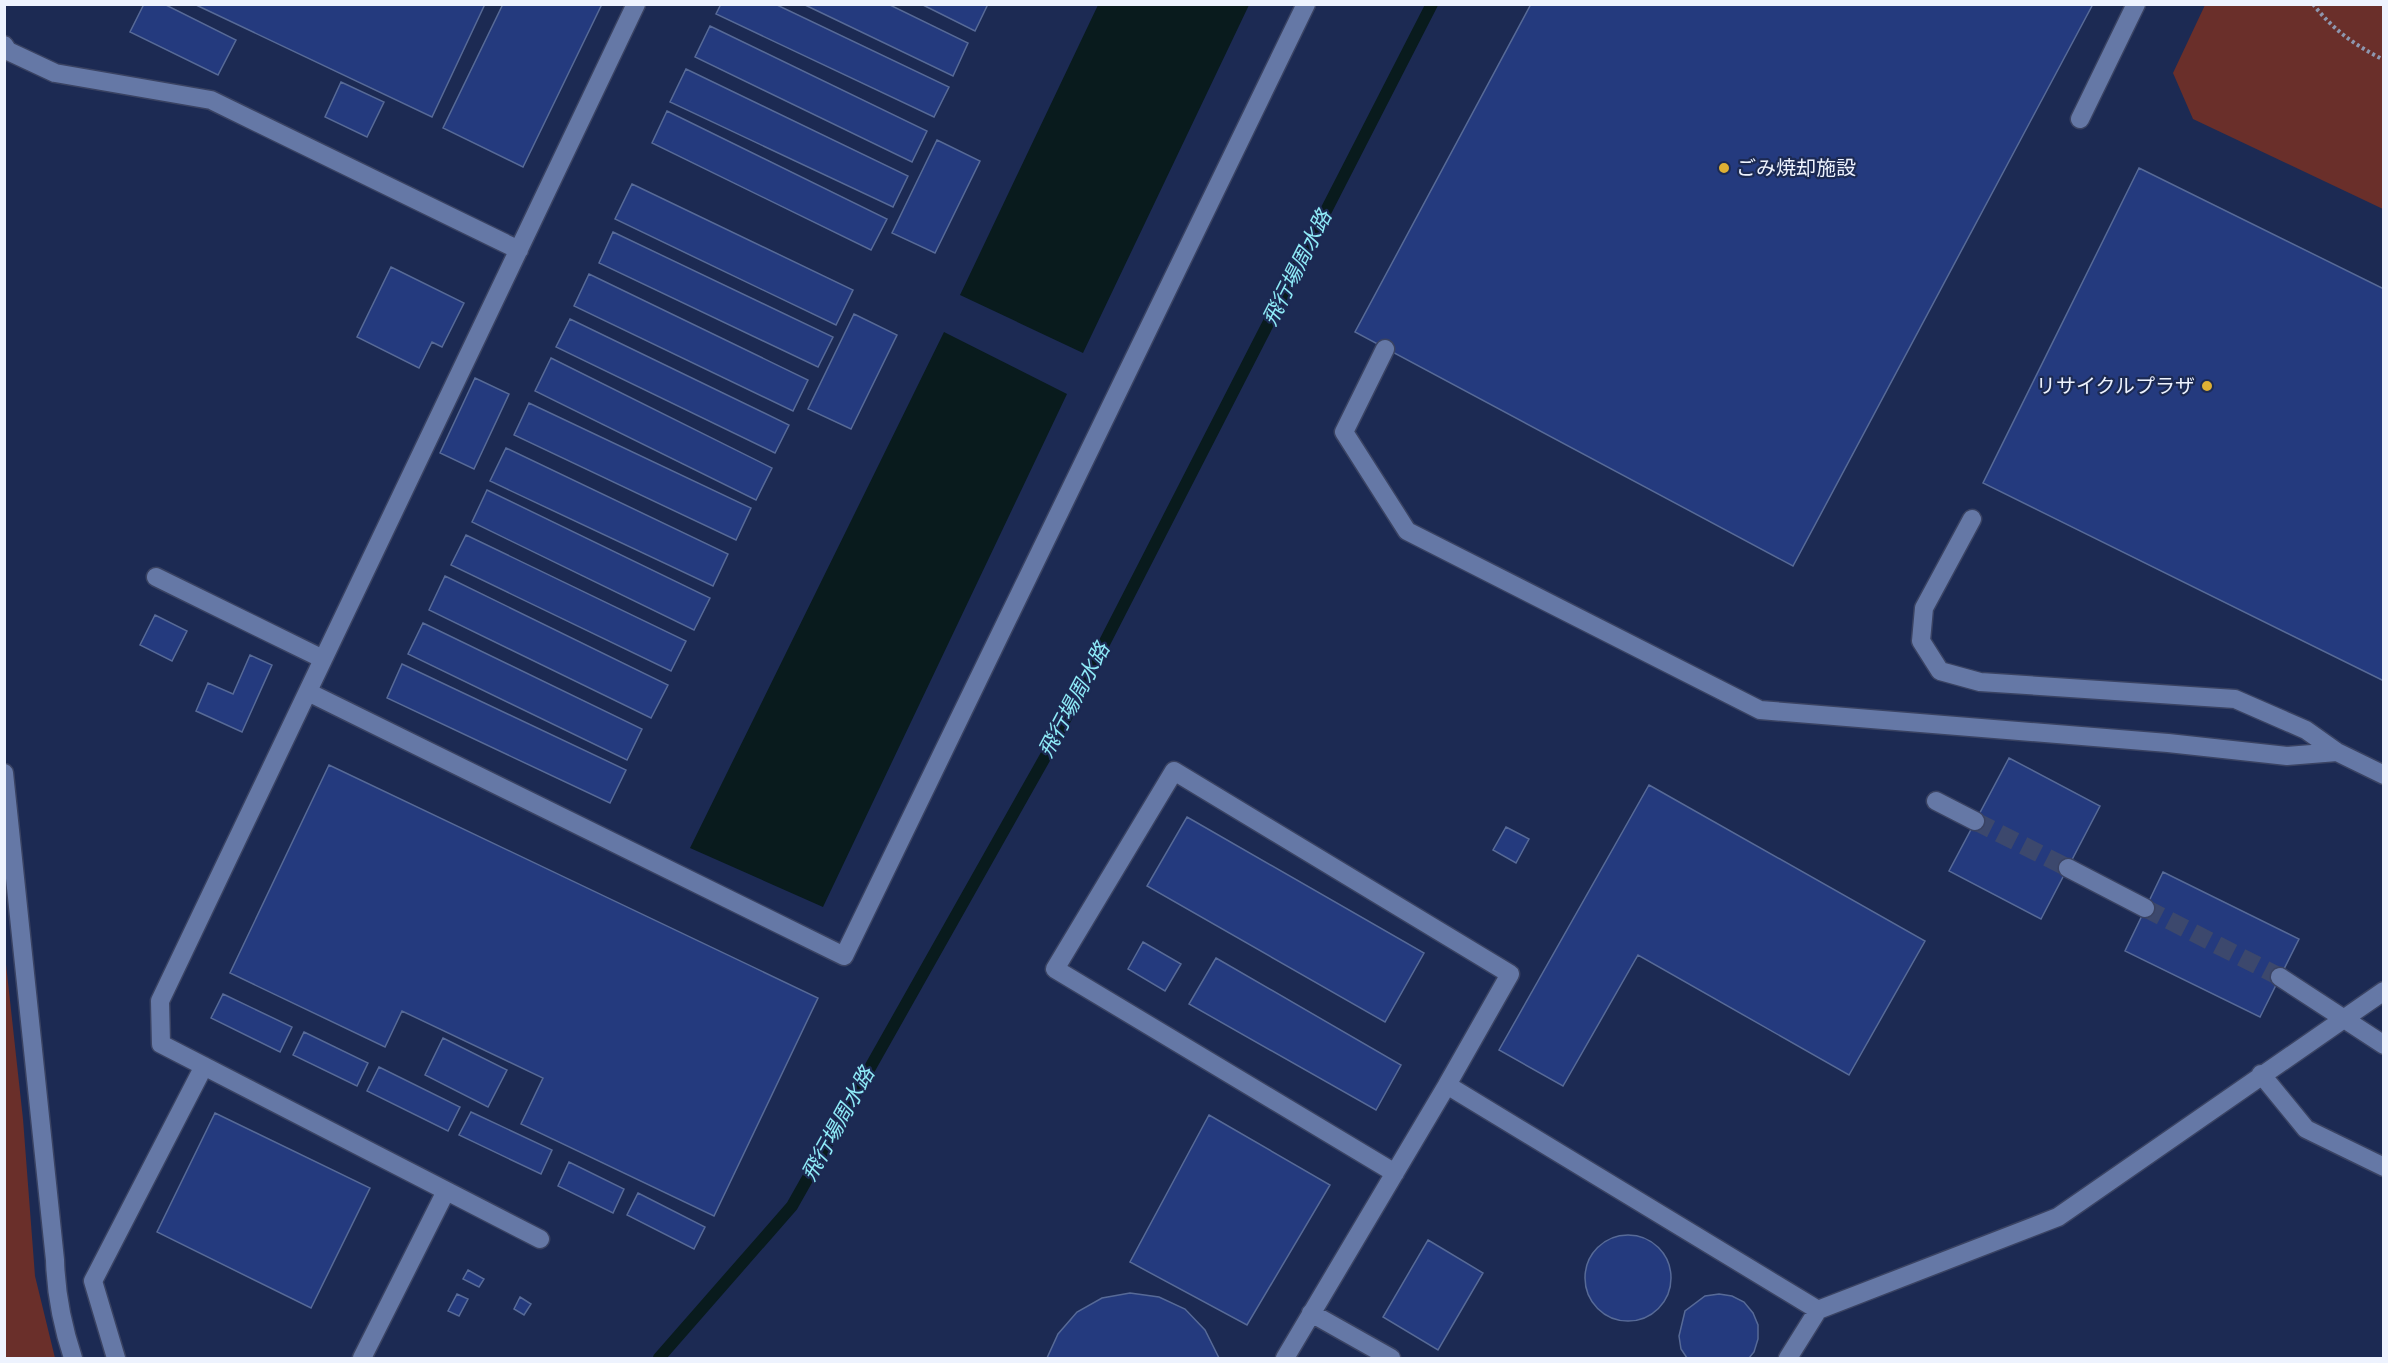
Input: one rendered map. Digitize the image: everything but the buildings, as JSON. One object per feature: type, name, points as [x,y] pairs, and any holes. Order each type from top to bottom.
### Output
[{"type":"lane","points":[[540,1239],[161,1044],[160,1001],[636,4]]},
{"type":"lane","points":[[308,692],[844,956],[1306,4]]},
{"type":"lane","points":[[2079,119],[2136,4]]},
{"type":"lane","points":[[4,45],[17,55],[55,73],[211,100],[519,250]]},
{"type":"lane","points":[[1385,349],[1344,432],[1407,531],[1760,710],[2168,743],[2287,756],[2337,752]]},
{"type":"lane","points":[[1972,519],[1924,608],[1921,641],[1940,671],[1980,682],[2235,699],[2306,730],[2337,752],[2384,775]]},
{"type":"lane","points":[[156,578],[323,659]]},
{"type":"lane","points":[[1285,1359],[1311,1313],[1395,1173],[1447,1085],[1510,974],[1174,771],[1055,969],[1395,1173]]},
{"type":"lane","points":[[4,773],[55,1260],[56,1289],[60,1320],[73,1359]]},
{"type":"lane","points":[[1936,801],[1975,821]]},
{"type":"lane","points":[[2068,868],[2145,908]]},
{"type":"lane","points":[[2280,977],[2384,1045]]},
{"type":"lane","points":[[1788,1359],[1818,1310],[2058,1217],[2341,1018],[2384,991]]},
{"type":"lane","points":[[116,1359],[93,1281],[204,1066]]},
{"type":"lane","points":[[2261,1074],[2306,1129],[2384,1167]]},
{"type":"lane","points":[[1447,1085],[1818,1310]]},
{"type":"lane","points":[[362,1359],[446,1191]]},
{"type":"lane","points":[[1311,1313],[1391,1359]]},
{"type":"path","points":[[2313,4],[2325,20],[2358,48],[2384,60]]},
{"type":"shaded area","points":[[1098,5],[1249,5],[1083,353],[960,295]]},
{"type":"shaded area","points":[[2205,5],[2383,5],[2383,209],[2193,119],[2173,73]]},
{"type":"shaded area","points":[[944,332],[1067,394],[823,907],[690,848]]},
{"type":"shaded area","points":[[5,955],[23,1119],[35,1276],[55,1358],[5,1358]]},
{"type":"waterway","name":"飛行場周水路","points":[[659,1358],[792,1206],[1052,745],[1432,4]]},
{"type":"tunnel","points":[[1975,821],[2068,868]]},
{"type":"tunnel","points":[[2145,908],[2280,977]]},
{"type":"place","name":"ごみ焼却施設","points":[[1724,168]]},
{"type":"place","name":"リサイクルプラザ","points":[[2207,386]]}]
